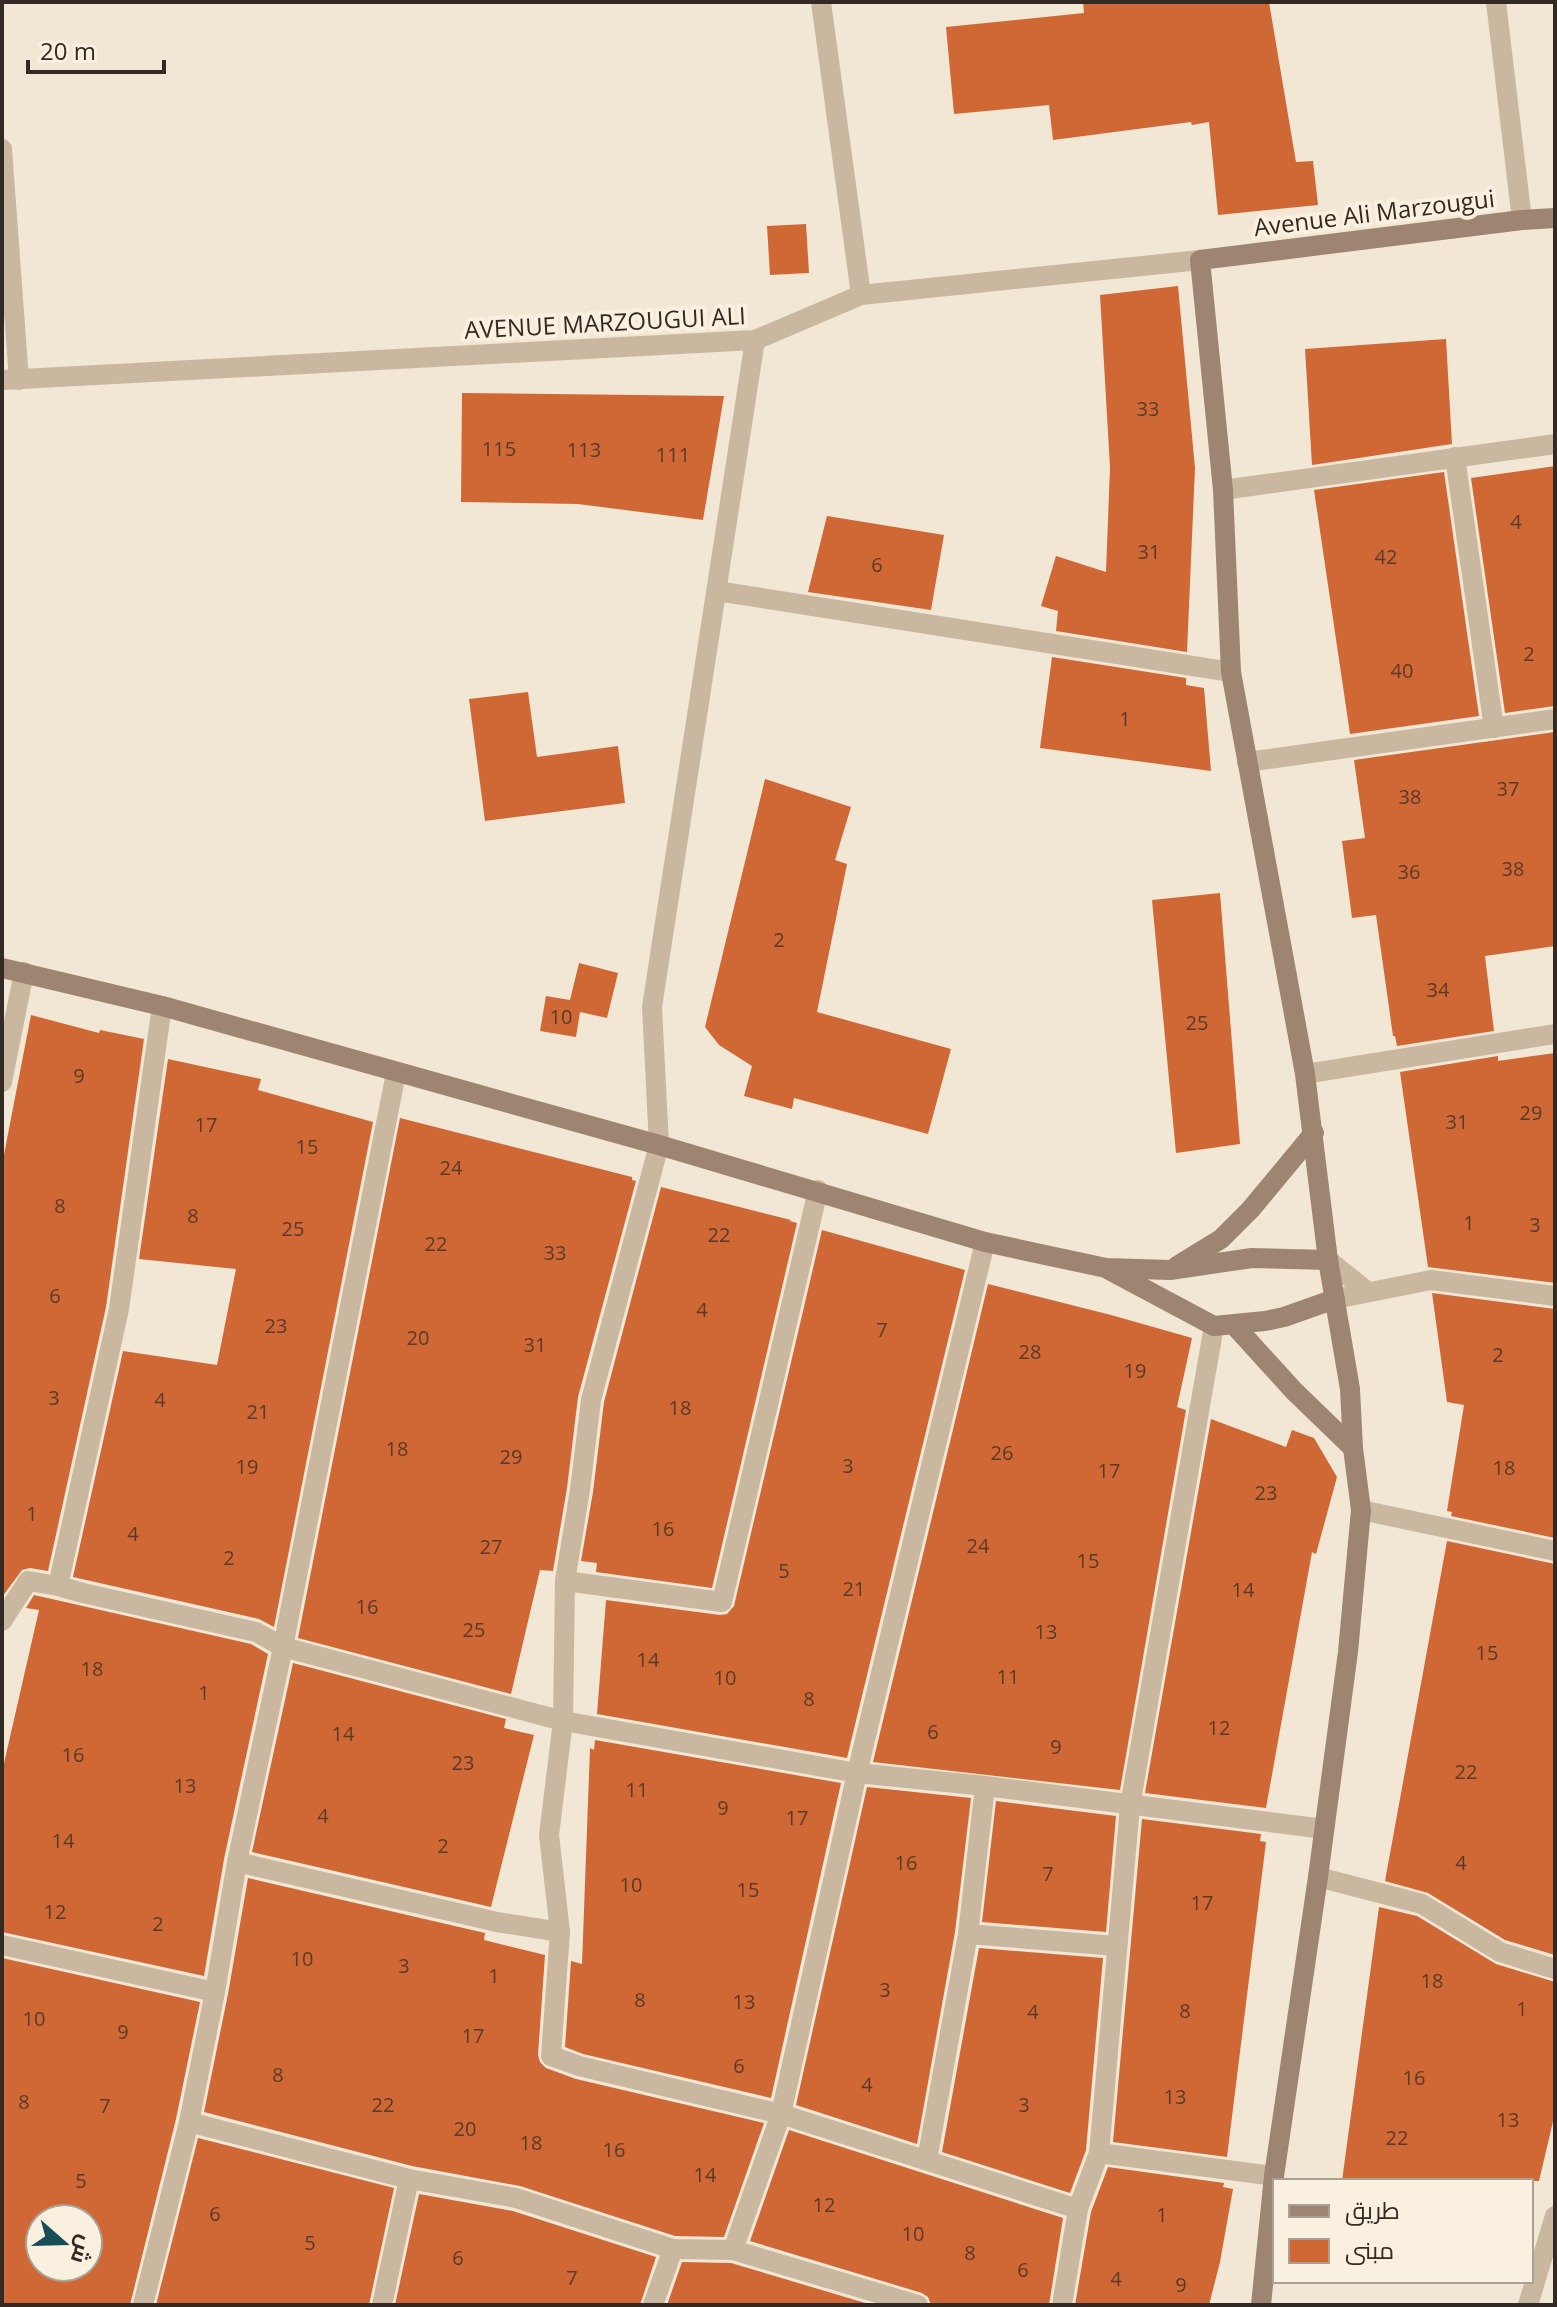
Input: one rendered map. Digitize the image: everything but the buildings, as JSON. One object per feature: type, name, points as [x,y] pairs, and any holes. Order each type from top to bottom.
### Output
[{"type":"main road","name":"Avenue Ali Marzougui","points":[[1200,260],[1555,218]]},
{"type":"main road","points":[[1200,260],[1223,490],[1231,672],[1305,1074],[1328,1260],[1350,1389],[1361,1510],[1348,1652],[1274,2179]]},
{"type":"main road","points":[[2,968],[162,1006],[818,1190],[985,1242],[1106,1268],[1170,1270],[1252,1258],[1328,1260]]},
{"type":"main road","points":[[1170,1270],[1221,1239],[1251,1209],[1314,1133]]},
{"type":"main road","points":[[1106,1268],[1224,1325],[1353,1448]]},
{"type":"main road","points":[[1224,1325],[1284,1317],[1335,1299]]},
{"type":"main road","points":[[1261,2305],[1273,2220]]},
{"type":"street","points":[[821,2],[861,295]]},
{"type":"street","points":[[1496,2],[1522,220]]},
{"type":"street","points":[[2,149],[10,380]]},
{"type":"street","name":"AVENUE MARZOUGUI ALI","points":[[10,380],[755,340],[861,295],[1200,260]]},
{"type":"street","points":[[755,340],[652,1007],[659,1145],[591,1400],[565,1581],[563,1721],[549,1835],[560,1932],[551,2056],[579,2066],[781,2114],[1078,2209]]},
{"type":"street","points":[[1223,490],[1555,444]]},
{"type":"street","points":[[1455,457],[1494,728]]},
{"type":"street","points":[[717,591],[1231,672]]},
{"type":"street","points":[[1247,762],[1555,719]]},
{"type":"street","points":[[2,1082],[24,972]]},
{"type":"street","points":[[58,1586],[119,1309],[162,1006]]},
{"type":"street","points":[[1305,1074],[1555,1034]]},
{"type":"street","points":[[143,2305],[189,2122],[237,1862],[283,1647],[396,1073]]},
{"type":"street","points":[[565,1581],[722,1602],[818,1190]]},
{"type":"street","points":[[733,2250],[781,2114],[857,1773],[985,1242]]},
{"type":"street","points":[[1328,1260],[1368,1292]]},
{"type":"street","points":[[1335,1299],[1431,1280],[1555,1296]]},
{"type":"street","points":[[1062,2305],[1078,2209],[1099,2153],[1130,1806],[1224,1325]]},
{"type":"street","points":[[1361,1510],[1555,1551]]},
{"type":"street","points":[[2,1621],[28,1581],[256,1632],[283,1647],[563,1721],[857,1773],[1324,1829]]},
{"type":"street","points":[[927,2160],[968,1934],[985,1786]]},
{"type":"street","points":[[237,1862],[497,1922],[560,1932]]},
{"type":"street","points":[[1318,1877],[1422,1904],[1500,1952],[1555,1969]]},
{"type":"street","points":[[968,1934],[1116,1946]]},
{"type":"street","points":[[2,1945],[215,1992]]},
{"type":"street","points":[[189,2122],[409,2179],[516,2198],[673,2249],[733,2250],[876,2299],[918,2305]]},
{"type":"street","points":[[1099,2153],[1274,2176]]},
{"type":"street","points":[[382,2305],[409,2179]]},
{"type":"street","points":[[1528,2305],[1542,2274],[1555,2216]]},
{"type":"street","points":[[653,2305],[673,2249]]}]
